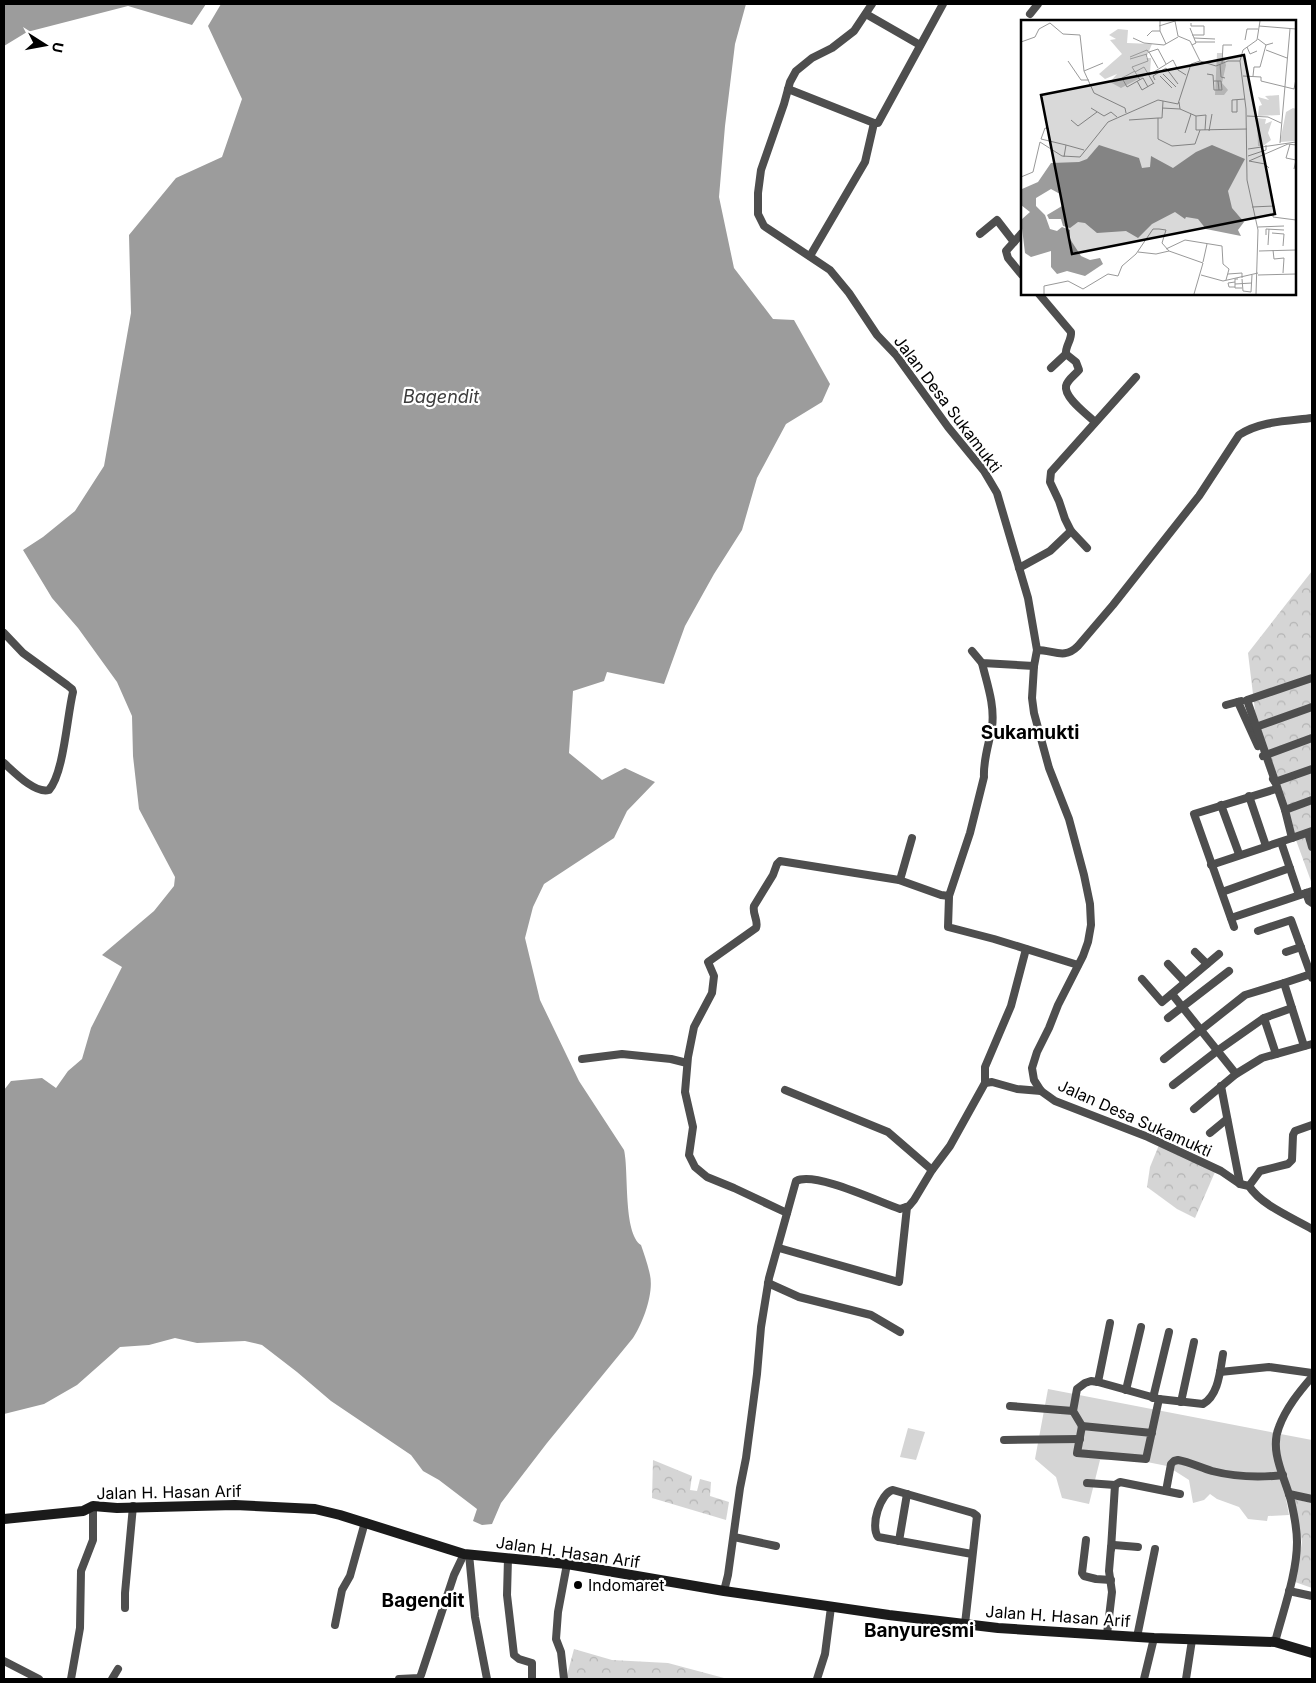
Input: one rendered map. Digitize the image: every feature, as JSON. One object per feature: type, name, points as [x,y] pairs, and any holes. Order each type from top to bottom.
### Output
[{"type":"main road","name":"Jalan H. Hasan Arif","points":[[4,1519],[83,1511],[93,1506],[117,1508],[133,1506],[236,1505],[315,1509],[365,1522],[467,1554],[567,1564],[831,1607],[998,1628],[1192,1640],[1275,1642],[1312,1653]]},
{"type":"street","name":"Jalan Desa Sukamukti","points":[[872,4],[854,31],[832,48],[812,58],[796,70],[761,170],[758,214],[764,226],[830,270],[849,293],[877,335],[896,355],[984,471],[997,493],[1028,598],[1037,650],[1032,698],[1036,721],[1049,768],[1069,819],[1090,904],[1091,925],[1088,942],[1037,1052],[1032,1068],[1034,1080],[1041,1091],[1055,1100],[1156,1141],[1221,1171],[1240,1184],[1249,1186]]},
{"type":"street","points":[[788,89],[878,123],[943,4]]},
{"type":"street","points":[[1030,14],[1038,4]]},
{"type":"street","points":[[866,14],[920,45]]},
{"type":"street","points":[[810,256],[865,162],[874,123]]},
{"type":"street","points":[[980,234],[997,220],[1014,242]]},
{"type":"street","points":[[1021,234],[1006,251],[1006,255],[1021,273]]},
{"type":"street","points":[[1040,295],[1070,332],[1071,336],[1066,354],[1051,368]]},
{"type":"street","points":[[1066,354],[1076,362],[1078,370],[1068,381],[1066,392],[1096,422]]},
{"type":"street","points":[[1087,548],[1071,531],[1065,519],[1059,500],[1050,482],[1051,472],[1136,377]]},
{"type":"street","points":[[1037,650],[1048,650],[1062,654],[1072,652],[1078,646],[1199,496],[1239,435],[1257,426],[1312,418]]},
{"type":"street","points":[[1019,568],[1050,551],[1071,531]]},
{"type":"street","points":[[4,634],[23,653],[72,689],[67,731],[57,774],[49,790],[40,791],[4,763]]},
{"type":"street","points":[[972,651],[982,662],[991,698],[992,726],[983,769],[984,777],[972,824],[949,897],[948,927],[1078,965]]},
{"type":"street","points":[[982,662],[1034,666]]},
{"type":"street","points":[[1226,705],[1247,700],[1312,678]]},
{"type":"street","points":[[1247,700],[1253,728]]},
{"type":"street","points":[[1238,702],[1253,728],[1264,755],[1285,810],[1292,838]]},
{"type":"street","points":[[1253,728],[1312,707]]},
{"type":"street","points":[[1264,755],[1312,738]]},
{"type":"street","points":[[1234,927],[1194,814],[1249,796],[1312,769]]},
{"type":"street","points":[[1249,796],[1266,846]]},
{"type":"street","points":[[1285,810],[1312,800]]},
{"type":"street","points":[[1221,805],[1239,854]]},
{"type":"street","points":[[1212,865],[1239,854],[1310,832],[1312,847]]},
{"type":"street","points":[[900,880],[912,838]]},
{"type":"street","points":[[1281,842],[1290,868],[1312,903]]},
{"type":"street","points":[[787,1213],[707,1177],[695,1167],[689,1155],[693,1126],[685,1092],[694,1027],[712,993],[714,976],[708,962],[756,928],[754,906],[780,861],[900,880],[941,896],[949,897]]},
{"type":"street","points":[[1222,892],[1290,868]]},
{"type":"street","points":[[1231,918],[1306,893]]},
{"type":"street","points":[[1164,1058],[1245,995],[1312,976],[1291,920],[1258,931]]},
{"type":"street","points":[[1286,952],[1301,947]]},
{"type":"street","points":[[724,1591],[750,1429],[761,1327],[768,1284],[796,1181],[801,1179],[825,1182],[900,1209],[907,1207],[914,1200],[932,1170],[950,1146],[986,1083],[986,1067],[1010,1010],[1026,949]]},
{"type":"street","points":[[1195,952],[1206,964]]},
{"type":"street","points":[[1142,979],[1162,1002],[1219,954]]},
{"type":"street","points":[[1168,964],[1185,982]]},
{"type":"street","points":[[1168,1018],[1229,971]]},
{"type":"street","points":[[1194,1109],[1236,1074],[1262,1058],[1308,1045],[1292,1008],[1284,983]]},
{"type":"street","points":[[1172,994],[1181,1008],[1236,1074]]},
{"type":"street","points":[[1173,1085],[1264,1018],[1292,1008]]},
{"type":"street","points":[[1264,1018],[1276,1054]]},
{"type":"street","points":[[582,1059],[622,1054],[688,1063]]},
{"type":"street","points":[[986,1083],[992,1082],[1017,1089],[1041,1091]]},
{"type":"street","points":[[1221,1086],[1240,1184]]},
{"type":"street","points":[[784,1090],[888,1132],[932,1170]]},
{"type":"street","points":[[1210,1133],[1227,1119]]},
{"type":"street","points":[[1312,1125],[1295,1131],[1293,1135],[1292,1160],[1288,1164],[1260,1171],[1249,1186],[1254,1194],[1312,1229]]},
{"type":"street","points":[[779,1248],[899,1282],[907,1207]]},
{"type":"street","points":[[768,1284],[799,1297],[871,1315],[900,1332]]},
{"type":"street","points":[[1098,1382],[1110,1322]]},
{"type":"street","points":[[1126,1390],[1141,1327]]},
{"type":"street","points":[[1169,1332],[1156,1399],[1152,1433],[1146,1459],[1077,1452],[1082,1426],[1073,1411],[1077,1389],[1085,1383],[1098,1382],[1156,1399],[1203,1404],[1214,1394],[1223,1354]]},
{"type":"street","points":[[1182,1402],[1194,1342]]},
{"type":"street","points":[[1220,1372],[1269,1367],[1312,1375],[1298,1394],[1278,1428],[1276,1442],[1289,1494],[1297,1543],[1290,1591],[1275,1642]]},
{"type":"street","points":[[1010,1406],[1073,1411]]},
{"type":"street","points":[[1082,1426],[1152,1433]]},
{"type":"street","points":[[1004,1440],[1080,1439]]},
{"type":"street","points":[[1166,1491],[1171,1464],[1178,1460],[1212,1471],[1245,1477],[1261,1478],[1283,1475]]},
{"type":"street","points":[[1087,1483],[1115,1485],[1120,1482],[1180,1494]]},
{"type":"street","points":[[1107,1634],[1112,1592],[1109,1571],[1115,1485]]},
{"type":"street","points":[[965,1624],[976,1515],[893,1490],[883,1497],[875,1526],[876,1534],[880,1538],[972,1554]]},
{"type":"street","points":[[899,1541],[906,1494]]},
{"type":"street","points":[[1289,1494],[1312,1499]]},
{"type":"street","points":[[71,1679],[80,1628],[80,1571],[93,1540],[93,1506]]},
{"type":"street","points":[[125,1608],[124,1593],[133,1506]]},
{"type":"street","points":[[335,1625],[342,1590],[350,1576],[365,1522]]},
{"type":"street","points":[[734,1537],[776,1546]]},
{"type":"street","points":[[1086,1540],[1082,1573],[1084,1576],[1096,1580],[1111,1580]]},
{"type":"street","points":[[1111,1549],[1114,1545],[1138,1547]]},
{"type":"street","points":[[1137,1637],[1155,1549]]},
{"type":"street","points":[[399,1679],[419,1678],[421,1676],[454,1575],[467,1554]]},
{"type":"street","points":[[467,1554],[475,1617],[487,1679]]},
{"type":"street","points":[[508,1558],[507,1594],[514,1655],[518,1659],[532,1664],[532,1679]]},
{"type":"street","points":[[564,1679],[561,1652],[556,1639],[558,1612],[567,1564]]},
{"type":"street","points":[[1290,1591],[1312,1596]]},
{"type":"street","points":[[817,1679],[824,1654],[831,1607]]},
{"type":"street","points":[[1144,1679],[1154,1638]]},
{"type":"street","points":[[1186,1679],[1192,1640]]},
{"type":"street","points":[[4,1661],[39,1679]]},
{"type":"street","points":[[112,1679],[118,1669]]},
{"type":"green space","points":[[1312,571],[1312,884],[1285,810],[1277,796],[1260,752],[1248,653]]},
{"type":"green space","points":[[1159,1145],[1215,1172],[1195,1218],[1177,1209],[1147,1187],[1150,1167]]},
{"type":"green space","points":[[1048,1389],[1312,1440],[1312,1496],[1294,1492],[1285,1494],[1289,1515],[1268,1516],[1267,1521],[1248,1519],[1239,1507],[1217,1499],[1210,1494],[1204,1500],[1193,1503],[1189,1480],[1167,1466],[1132,1459],[1100,1460],[1089,1504],[1062,1498],[1056,1477],[1035,1459]]},
{"type":"green space","points":[[908,1428],[925,1432],[916,1460],[900,1457]]},
{"type":"green space","points":[[653,1460],[692,1476],[690,1490],[697,1491],[700,1479],[711,1482],[710,1496],[729,1502],[726,1520],[652,1498]]},
{"type":"green space","points":[[1294,1499],[1312,1503],[1312,1588],[1295,1582],[1302,1542]]},
{"type":"green space","points":[[574,1649],[612,1660],[668,1663],[724,1678],[739,1679],[566,1679]]},
{"type":"water","points":[[4,4],[206,4],[192,25],[128,6],[27,32],[4,46]]},
{"type":"water","name":"Bagendit","points":[[221,4],[746,4],[735,44],[719,197],[734,268],[773,319],[794,320],[830,384],[822,402],[786,424],[757,478],[742,530],[714,574],[685,626],[664,684],[607,672],[604,681],[573,691],[569,753],[602,780],[625,768],[655,782],[627,811],[614,838],[544,884],[533,907],[525,938],[540,1000],[579,1081],[624,1150],[631,1228],[635,1238],[641,1245],[651,1282],[644,1316],[633,1338],[547,1443],[501,1503],[492,1524],[482,1525],[473,1521],[477,1509],[439,1480],[423,1471],[411,1455],[331,1401],[262,1345],[245,1341],[197,1343],[175,1338],[149,1345],[120,1347],[77,1385],[44,1404],[4,1414],[4,1090],[11,1081],[42,1078],[56,1088],[68,1071],[82,1059],[91,1028],[122,967],[102,955],[154,911],[174,886],[175,877],[139,809],[133,756],[132,716],[117,682],[78,628],[52,598],[23,550],[43,537],[75,511],[104,466],[131,313],[129,235],[176,178],[222,157],[242,99],[208,26]]},
{"type":"place","name":"Indomaret","points":[[578,1585]]},
{"type":"district","name":"Sukamukti","points":[[1030,732]]},
{"type":"district","name":"Bagendit","points":[[423,1600]]},
{"type":"district","name":"Banyuresmi","points":[[919,1630]]}]
